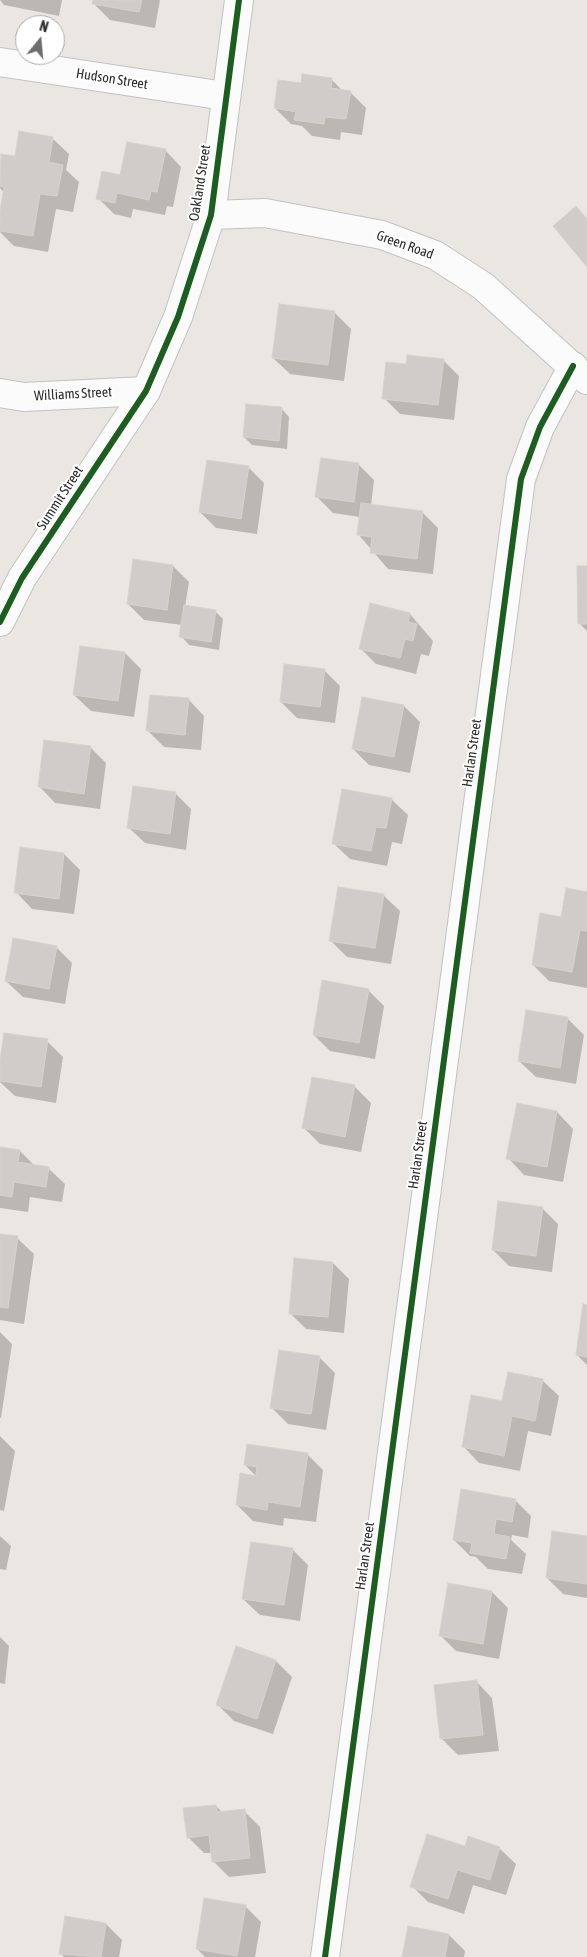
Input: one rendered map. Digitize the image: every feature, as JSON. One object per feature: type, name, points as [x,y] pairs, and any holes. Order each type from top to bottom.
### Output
[{"type":"street","name":"Oakland Street","points":[[146,391],[178,317],[211,215],[239,0]]},
{"type":"street","name":"Hudson Street","points":[[0,62],[225,96]]},
{"type":"street","name":"Green Road","points":[[211,215],[265,213],[382,235],[435,255],[483,286],[580,373]]},
{"type":"street","name":"Harlan Street","points":[[324,1957],[521,479],[540,427],[580,373]]},
{"type":"street","name":"Williams Street","points":[[0,393],[24,396],[146,391]]},
{"type":"street","name":"Summit Street","points":[[0,622],[22,578],[146,391]]},
{"type":"building","points":[[93,0],[142,0],[139,12],[92,4]]},
{"type":"building","points":[[302,74],[332,78],[331,88],[351,91],[346,119],[325,117],[324,124],[294,120],[296,112],[274,108],[278,80],[301,83]]},
{"type":"building","points":[[19,131],[53,137],[49,162],[63,165],[57,196],[40,194],[33,236],[0,231],[0,211],[4,187],[0,186],[1,154],[15,156]]},
{"type":"building","points":[[127,142],[166,149],[157,192],[151,191],[149,200],[117,193],[115,203],[96,199],[102,171],[120,175]]},
{"type":"building","points":[[576,206],[587,219],[587,267],[553,226]]},
{"type":"building","points":[[279,304],[335,311],[328,365],[272,358]]},
{"type":"building","points":[[407,355],[444,359],[438,405],[382,399],[386,362],[406,364]]},
{"type":"building","points":[[246,404],[282,407],[279,441],[243,437]]},
{"type":"building","points":[[321,458],[359,463],[354,502],[315,497]]},
{"type":"building","points":[[207,460],[249,466],[241,519],[199,512]]},
{"type":"building","points":[[361,503],[423,511],[417,559],[370,553],[372,537],[357,535]]},
{"type":"building","points":[[133,559],[173,565],[167,610],[127,604]]},
{"type":"building","points":[[577,566],[587,566],[587,624],[578,624]]},
{"type":"building","points":[[370,603],[410,613],[408,622],[417,624],[413,641],[405,639],[400,658],[359,649]]},
{"type":"building","points":[[184,605],[216,610],[211,642],[179,637]]},
{"type":"building","points":[[80,646],[125,652],[118,701],[73,695]]},
{"type":"building","points":[[284,664],[325,669],[320,707],[280,702]]},
{"type":"building","points":[[150,695],[189,698],[185,735],[146,731]]},
{"type":"building","points":[[362,697],[404,705],[394,757],[352,749]]},
{"type":"building","points":[[44,740],[91,746],[84,794],[38,787]]},
{"type":"building","points":[[133,786],[176,792],[170,834],[127,828]]},
{"type":"building","points":[[342,789],[392,798],[386,828],[376,827],[371,851],[332,844]]},
{"type":"building","points":[[20,847],[64,853],[59,899],[14,893]]},
{"type":"building","points":[[338,887],[384,894],[375,948],[329,941]]},
{"type":"building","points":[[566,888],[587,892],[587,931],[580,930],[572,972],[532,965],[540,913],[561,917]]},
{"type":"building","points":[[13,938],[57,946],[49,989],[5,981]]},
{"type":"building","points":[[322,980],[369,989],[359,1043],[313,1035]]},
{"type":"building","points":[[526,1010],[568,1017],[560,1068],[518,1061]]},
{"type":"building","points":[[4,1033],[48,1039],[41,1087],[0,1081],[0,1061]]},
{"type":"building","points":[[312,1077],[355,1085],[345,1137],[302,1128]]},
{"type":"building","points":[[517,1103],[557,1111],[547,1167],[506,1159]]},
{"type":"building","points":[[0,1147],[20,1150],[18,1162],[49,1167],[46,1187],[14,1182],[12,1197],[0,1195]]},
{"type":"building","points":[[498,1201],[543,1207],[536,1256],[492,1250]]},
{"type":"building","points":[[0,1234],[18,1236],[8,1308],[0,1307]]},
{"type":"building","points":[[294,1258],[333,1262],[328,1317],[289,1314]]},
{"type":"building","points":[[583,1304],[587,1305],[587,1357],[576,1355]]},
{"type":"building","points":[[279,1350],[320,1356],[311,1414],[270,1408]]},
{"type":"building","points":[[508,1372],[543,1379],[535,1421],[512,1416],[504,1456],[462,1447],[471,1395],[502,1401]]},
{"type":"building","points":[[247,1444],[308,1453],[300,1507],[268,1502],[267,1510],[236,1505],[240,1473],[256,1476],[257,1467],[244,1465]]},
{"type":"building","points":[[461,1489],[516,1499],[512,1522],[496,1519],[494,1534],[510,1537],[506,1559],[470,1553],[472,1543],[453,1540]]},
{"type":"building","points":[[552,1531],[587,1536],[587,1584],[546,1578]]},
{"type":"building","points":[[251,1542],[293,1548],[284,1605],[242,1599]]},
{"type":"building","points":[[448,1583],[492,1591],[483,1644],[439,1636]]},
{"type":"building","points":[[236,1646],[276,1660],[257,1719],[216,1705]]},
{"type":"building","points":[[477,1680],[483,1735],[440,1739],[434,1685]]},
{"type":"building","points":[[216,1805],[217,1812],[245,1809],[250,1858],[212,1862],[209,1835],[187,1838],[183,1808]]},
{"type":"building","points":[[427,1834],[465,1846],[468,1836],[500,1847],[490,1880],[457,1870],[448,1899],[410,1887]]},
{"type":"building","points":[[204,1898],[246,1905],[237,1956],[196,1949]]},
{"type":"building","points":[[65,1916],[106,1923],[101,1957],[59,1954]]},
{"type":"building","points":[[408,1926],[449,1934],[445,1957],[402,1957]]},
{"type":"cycle path","points":[[0,622],[22,578],[146,391],[178,317],[211,215],[239,0]]},
{"type":"cycle path","points":[[325,1957],[521,479],[540,427],[573,366]]}]
